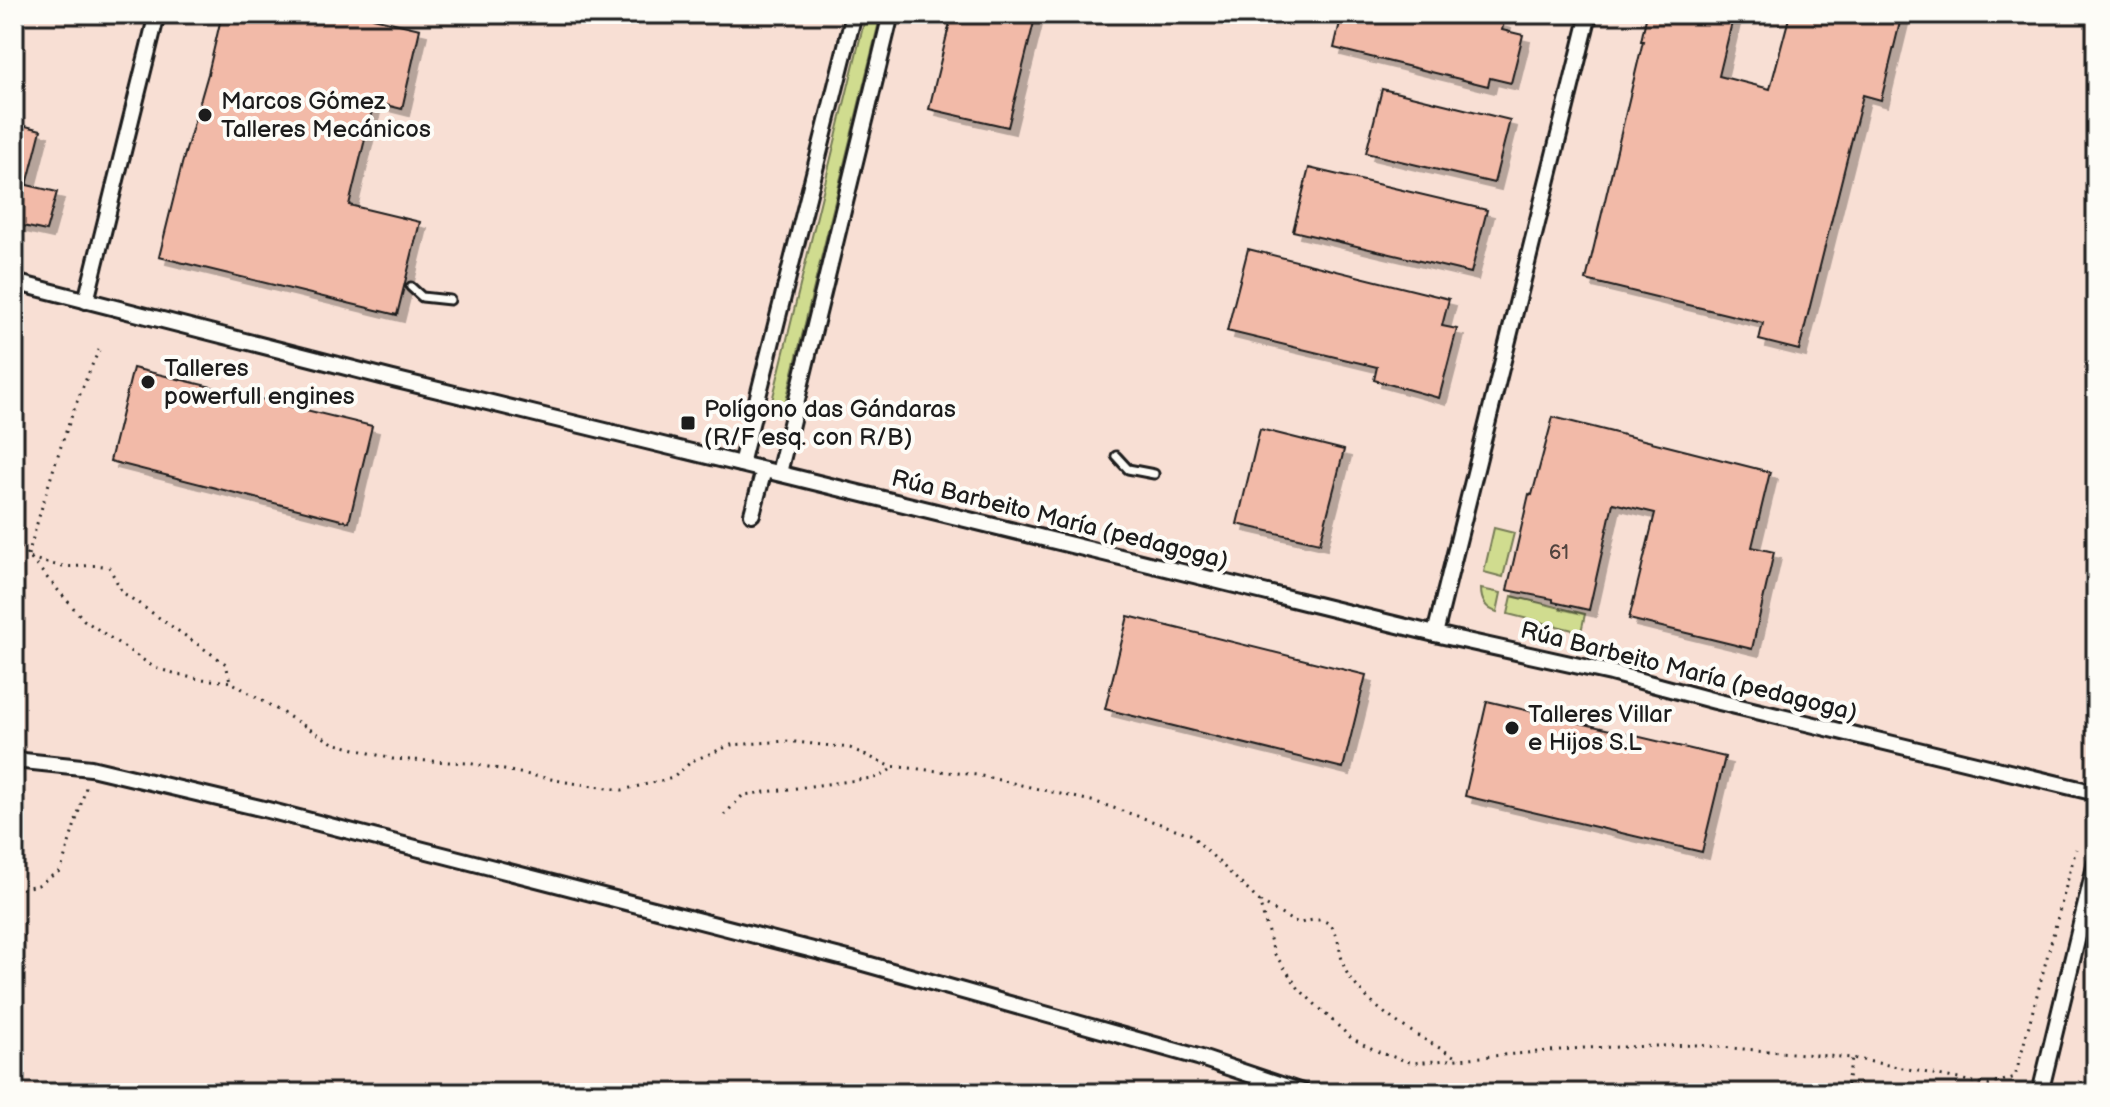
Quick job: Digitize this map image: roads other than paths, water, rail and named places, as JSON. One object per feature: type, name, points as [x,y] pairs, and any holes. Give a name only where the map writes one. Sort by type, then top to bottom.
[{"type":"street","points":[[86,301],[157,14]]},
{"type":"street","points":[[741,464],[854,14]]},
{"type":"street","points":[[752,514],[771,471],[891,14]]},
{"type":"street","points":[[1435,634],[1589,14]]},
{"type":"street","name":"Rúa Barbeito María (pedagoga)","points":[[14,282],[741,464],[2096,793]]},
{"type":"street","points":[[14,760],[91,768],[260,808],[856,961],[1198,1057],[1305,1093]]},
{"type":"street","points":[[2040,1093],[2096,862]]},
{"type":"lane","points":[[411,287],[422,297],[450,300]]},
{"type":"lane","points":[[1116,456],[1128,469],[1154,474]]},
{"type":"place","name":"Marcos Gómez Talleres Mecánicos","points":[[205,115]]},
{"type":"place","name":"Talleres powerfull engines","points":[[148,382]]},
{"type":"place","name":"Polígono das Gándaras (R/F esq. con R/B)","points":[[688,423]]},
{"type":"place","name":"Talleres Villar e Hijos S.L","points":[[1512,728]]}]
